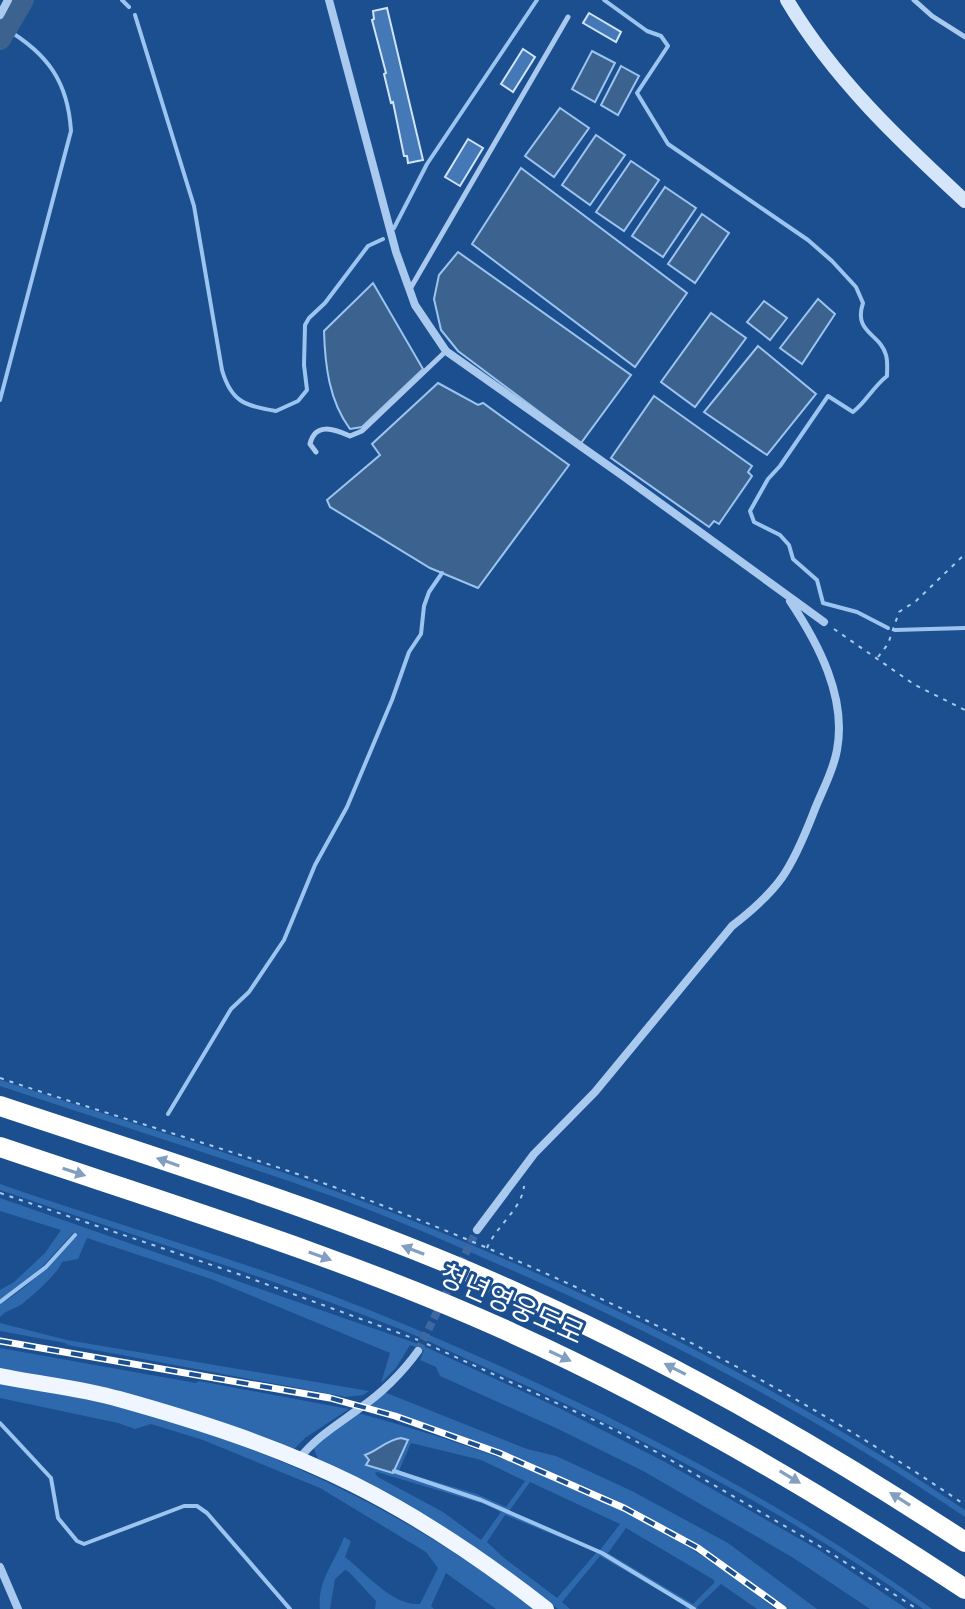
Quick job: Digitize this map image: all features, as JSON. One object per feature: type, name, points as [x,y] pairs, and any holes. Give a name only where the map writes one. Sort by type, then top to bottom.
[{"type":"highway","name":"청년영웅도로","points":[[0,1106],[339,1221],[526,1296],[714,1389],[874,1483],[965,1542]]},
{"type":"highway","name":"청년영웅도로","points":[[0,1147],[325,1258],[510,1332],[695,1423],[879,1532],[965,1589]]},
{"type":"main road","points":[[0,1376],[116,1398],[238,1436],[298,1460],[353,1484],[408,1514],[501,1574],[546,1609]]},
{"type":"street","points":[[0,15],[8,0]]},
{"type":"street","points":[[329,0],[396,252],[415,305],[446,351],[824,622]]},
{"type":"street","points":[[787,0],[813,42],[840,76],[915,155],[965,201]]},
{"type":"street","points":[[477,1230],[534,1154],[595,1092],[732,926],[759,905],[781,881],[797,854],[829,778],[837,750],[839,723],[828,673],[808,628],[785,594]]},
{"type":"street","points":[[298,1460],[322,1433],[363,1407],[408,1365],[418,1351]]},
{"type":"street","points":[[0,1567],[18,1609]]},
{"type":"lane","points":[[914,0],[965,37]]},
{"type":"lane","points":[[410,290],[568,17]]},
{"type":"lane","points":[[316,452],[310,444],[317,432],[331,428],[350,436],[362,431],[446,351]]},
{"type":"path","points":[[877,658],[888,644],[899,612],[916,601],[965,554]]},
{"type":"path","points":[[824,622],[915,685],[965,710]]},
{"type":"path","points":[[487,1249],[493,1233],[523,1195],[525,1177],[534,1154]]},
{"type":"path","points":[[0,1193],[402,1333],[506,1379],[662,1455],[826,1550],[917,1609]]},
{"type":"shaded area","points":[[592,51],[615,63],[595,102],[572,89]]},
{"type":"shaded area","points":[[621,66],[639,76],[618,115],[601,105]]},
{"type":"shaded area","points":[[560,108],[589,128],[554,177],[525,156]]},
{"type":"shaded area","points":[[596,135],[625,155],[590,205],[562,185]]},
{"type":"shaded area","points":[[631,161],[659,180],[624,231],[596,212]]},
{"type":"shaded area","points":[[521,168],[687,293],[635,367],[472,244]]},
{"type":"shaded area","points":[[665,187],[696,208],[663,257],[632,236]]},
{"type":"shaded area","points":[[702,214],[729,233],[695,283],[668,264]]},
{"type":"shaded area","points":[[458,252],[631,375],[581,443],[458,351],[441,330],[434,299],[439,275]]},
{"type":"shaded area","points":[[373,283],[423,369],[362,427],[350,429],[337,407],[330,382],[324,331]]},
{"type":"shaded area","points":[[818,299],[835,314],[802,364],[780,348]]},
{"type":"shaded area","points":[[764,301],[787,318],[770,340],[747,322]]},
{"type":"shaded area","points":[[711,313],[746,338],[695,407],[661,382]]},
{"type":"shaded area","points":[[758,346],[816,394],[767,455],[704,412]]},
{"type":"shaded area","points":[[438,383],[478,405],[483,403],[569,465],[478,588],[430,568],[330,507],[327,500],[380,455],[372,444]]},
{"type":"shaded area","points":[[654,396],[752,466],[748,472],[752,476],[719,524],[714,521],[709,527],[611,458]]},
{"type":"shaded area","points":[[0,1080],[227,1153],[362,1201],[518,1265],[748,1378],[895,1464],[965,1510],[965,1517],[850,1444],[732,1376],[548,1286],[364,1208],[0,1086]]},
{"type":"shaded area","points":[[0,1184],[306,1286],[406,1325],[543,1386],[743,1488],[870,1566],[932,1609],[923,1609],[819,1540],[712,1478],[545,1395],[351,1310],[0,1190]]},
{"type":"shaded area","points":[[0,1198],[421,1345],[561,1409],[665,1462],[819,1550],[907,1609],[870,1609],[792,1557],[643,1471],[440,1376],[436,1367],[420,1360],[424,1350],[410,1345],[396,1368],[381,1383],[390,1353],[211,1279],[87,1238],[78,1259],[62,1262],[38,1290],[0,1317],[0,1304],[32,1281],[77,1235],[73,1233],[43,1266],[0,1301],[0,1290],[14,1282],[45,1253],[61,1230],[0,1211]]},
{"type":"shaded area","points":[[0,1323],[67,1340],[369,1391],[346,1397],[0,1331]]},
{"type":"shaded area","points":[[0,1348],[349,1409],[305,1438],[294,1449],[0,1369]]},
{"type":"shaded area","points":[[0,1383],[126,1409],[182,1425],[289,1465],[340,1488],[439,1543],[535,1609],[496,1609],[446,1573],[431,1606],[434,1609],[375,1609],[376,1601],[345,1570],[335,1579],[330,1609],[320,1609],[324,1580],[344,1537],[351,1541],[345,1557],[399,1600],[420,1604],[438,1568],[426,1552],[320,1488],[203,1440],[151,1424],[135,1429],[0,1398]]},
{"type":"shaded area","points":[[384,1392],[527,1449],[556,1456],[632,1491],[728,1543],[817,1609],[788,1609],[697,1546],[622,1503],[466,1438],[368,1406]]},
{"type":"shaded area","points":[[358,1413],[469,1447],[577,1489],[630,1514],[729,1574],[775,1609],[757,1609],[721,1584],[697,1607],[699,1609],[685,1609],[686,1606],[600,1556],[562,1602],[570,1609],[558,1609],[452,1532],[318,1459],[314,1449]],"holes":[[[411,1443],[481,1460],[525,1481],[506,1507],[477,1494],[399,1471]],[[375,1473],[484,1504],[501,1512],[481,1540],[443,1512]],[[530,1482],[620,1524],[600,1550],[517,1516],[510,1510]],[[505,1515],[596,1552],[557,1598],[487,1542]],[[626,1528],[714,1580],[693,1604],[608,1553]]]},
{"type":"shaded area","points":[[401,1438],[408,1440],[393,1473],[366,1465],[369,1460],[365,1455]]},
{"type":"building","points":[[387,8],[423,160],[408,163],[372,20],[373,11]]},
{"type":"building","points":[[589,13],[621,32],[616,42],[583,23]]},
{"type":"building","points":[[523,49],[535,57],[513,92],[501,84]]},
{"type":"building","points":[[468,139],[483,148],[460,186],[445,177]]},
{"type":"waterway","points":[[0,39],[23,0]]},
{"type":"waterway","points":[[122,0],[129,7]]},
{"type":"waterway","points":[[394,228],[427,164],[537,0]]},
{"type":"waterway","points":[[604,0],[647,31],[661,36],[668,46],[637,93],[668,144],[808,240],[856,287],[863,303],[861,313],[864,327],[886,355],[887,376],[853,412],[828,396],[768,479],[750,511],[754,522],[780,535],[789,545],[793,559],[817,580],[823,603],[857,612],[888,628]]},
{"type":"waterway","points":[[135,15],[194,206],[222,370],[230,389],[240,400],[276,411],[298,401],[307,390],[305,325],[368,246],[383,239]]},
{"type":"waterway","points":[[0,400],[71,131],[65,98],[53,71],[33,49],[6,29]]},
{"type":"waterway","points":[[168,1114],[231,1009],[249,992],[284,940],[315,865],[347,807],[409,652],[421,634],[429,592],[442,573]]},
{"type":"waterway","points":[[895,630],[965,628]]},
{"type":"waterway","points":[[0,1302],[46,1267],[75,1235]]},
{"type":"waterway","points":[[0,1423],[51,1478],[58,1518],[77,1541],[84,1544],[184,1506],[197,1506],[207,1513],[290,1609]]},
{"type":"waterway","points":[[394,1471],[481,1500],[602,1553],[694,1609]]},
{"type":"tunnel","points":[[418,1351],[477,1230]]},
{"type":"railway","points":[[0,1341],[330,1398],[395,1416],[499,1453],[624,1508],[698,1548],[783,1609]]}]
